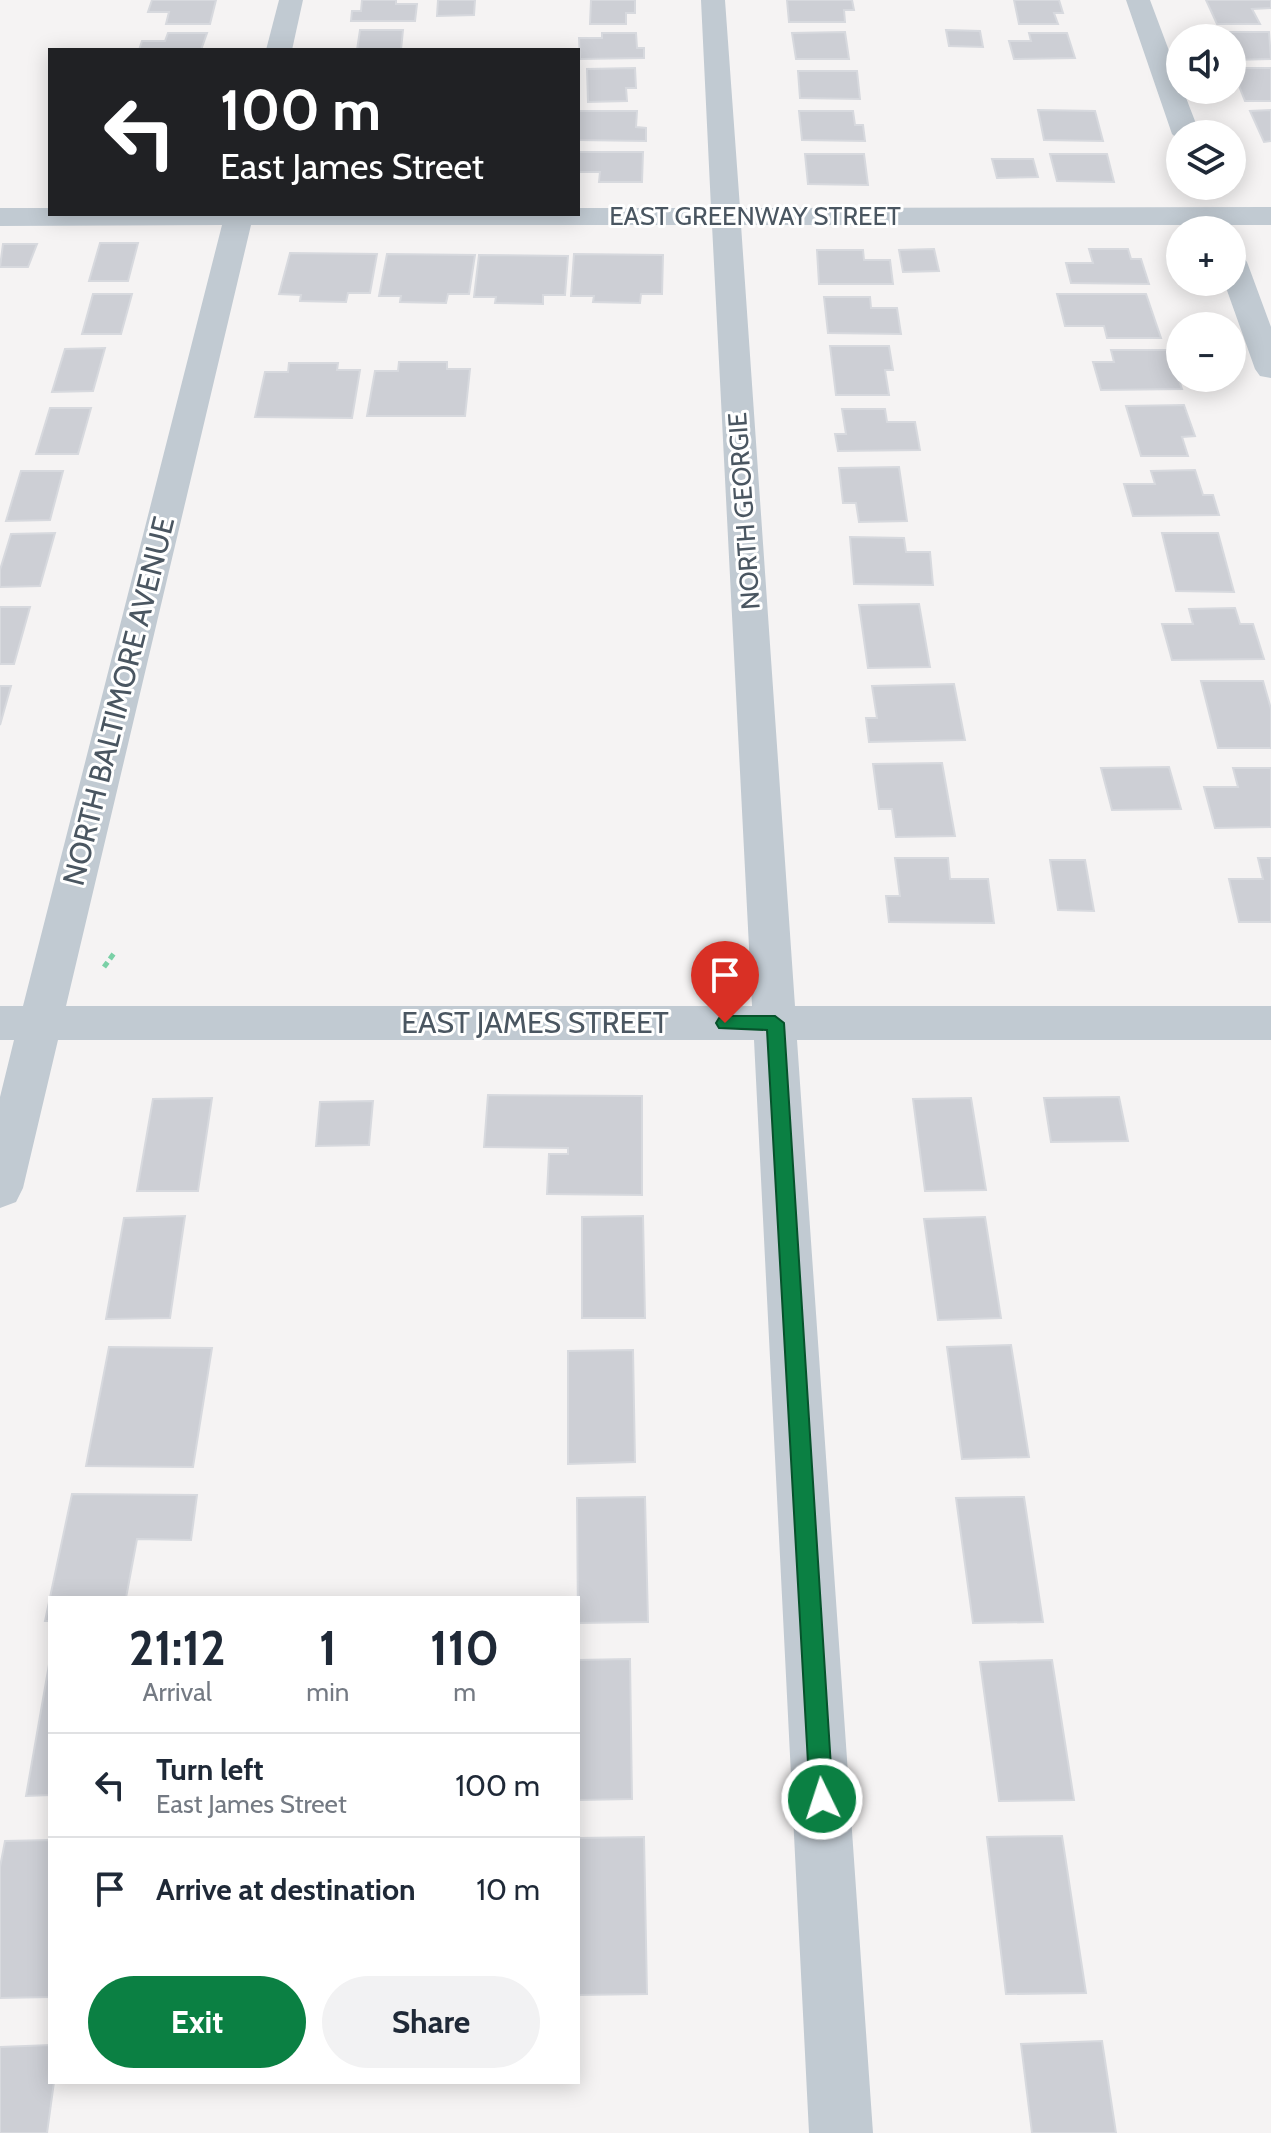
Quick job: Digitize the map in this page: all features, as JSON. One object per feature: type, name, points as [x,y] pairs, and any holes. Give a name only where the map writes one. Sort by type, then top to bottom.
[{"type":"street","points":[[279,48],[291,0]]},
{"type":"street","name":"NORTH GEORGIE","points":[[713,0],[841,2133]]},
{"type":"street","points":[[1138,0],[1181,120]]},
{"type":"street","name":"EAST GREENWAY STREET","points":[[0,217],[120,216]]},
{"type":"street","name":"NORTH BALTIMORE AVENUE","points":[[0,1188],[20,1023],[239,216]]},
{"type":"street","name":"EAST GREENWAY STREET","points":[[580,216],[1166,222]]},
{"type":"street","name":"EAST GREENWAY STREET","points":[[1246,219],[1271,216]]},
{"type":"street","points":[[1244,296],[1271,369]]},
{"type":"street","name":"EAST JAMES STREET","points":[[20,1023],[1271,1023]]},
{"type":"building","points":[[152,0],[216,0],[210,24],[166,24],[169,12],[148,12]]},
{"type":"building","points":[[362,0],[396,0],[396,4],[417,4],[415,21],[351,21],[352,11],[361,11]]},
{"type":"building","points":[[438,0],[475,0],[474,15],[437,16]]},
{"type":"building","points":[[591,0],[635,0],[635,13],[626,13],[626,24],[590,24]]},
{"type":"building","points":[[787,0],[852,0],[854,10],[844,10],[845,22],[789,22]]},
{"type":"building","points":[[1014,0],[1059,0],[1063,13],[1054,13],[1058,24],[1019,24]]},
{"type":"building","points":[[1206,0],[1271,0],[1271,8],[1252,9],[1260,24],[1217,24]]},
{"type":"building","points":[[360,30],[403,30],[401,48],[357,48]]},
{"type":"building","points":[[946,30],[980,31],[983,47],[949,46]]},
{"type":"building","points":[[845,32],[849,59],[796,59],[792,33]]},
{"type":"building","points":[[1246,32],[1269,32],[1271,59],[1246,60]]},
{"type":"building","points":[[168,33],[207,33],[202,48],[140,48],[142,41],[165,41]]},
{"type":"building","points":[[602,33],[636,33],[637,48],[644,48],[644,58],[580,59],[579,38],[602,38]]},
{"type":"building","points":[[1029,33],[1067,33],[1075,58],[1014,59],[1009,41],[1031,41]]},
{"type":"building","points":[[635,68],[636,88],[626,88],[627,101],[588,102],[587,69]]},
{"type":"building","points":[[1246,68],[1271,68],[1271,101],[1246,101]]},
{"type":"building","points":[[798,71],[857,71],[860,99],[800,98]]},
{"type":"building","points":[[1038,110],[1095,111],[1103,141],[1044,140]]},
{"type":"building","points":[[1271,110],[1271,141],[1264,142],[1250,111]]},
{"type":"building","points":[[580,111],[637,111],[636,127],[646,128],[646,141],[580,140]]},
{"type":"building","points":[[799,111],[853,111],[855,125],[863,125],[865,141],[802,140]]},
{"type":"building","points":[[580,152],[643,152],[642,182],[599,182],[600,172],[580,172]]},
{"type":"building","points":[[805,154],[864,154],[868,185],[808,184]]},
{"type":"building","points":[[1050,154],[1107,154],[1114,182],[1057,181]]},
{"type":"building","points":[[992,159],[1033,159],[1038,177],[997,178]]},
{"type":"building","points":[[100,243],[138,243],[128,281],[89,281]]},
{"type":"building","points":[[3,244],[37,244],[28,267],[0,267]]},
{"type":"building","points":[[934,249],[939,271],[903,272],[899,250]]},
{"type":"building","points":[[1089,249],[1128,249],[1131,259],[1141,259],[1149,284],[1071,283],[1066,263],[1093,263]]},
{"type":"building","points":[[817,250],[863,250],[864,260],[890,260],[893,284],[819,284]]},
{"type":"building","points":[[290,253],[377,254],[370,293],[348,293],[346,302],[300,301],[301,295],[279,294]]},
{"type":"building","points":[[387,254],[475,255],[469,294],[448,294],[446,303],[400,302],[401,296],[379,296]]},
{"type":"building","points":[[574,254],[663,255],[662,294],[641,294],[640,303],[593,302],[594,296],[571,296]]},
{"type":"building","points":[[479,255],[568,256],[565,295],[543,295],[543,304],[495,303],[496,297],[474,297]]},
{"type":"building","points":[[93,294],[132,294],[121,334],[82,334]]},
{"type":"building","points":[[1057,294],[1146,294],[1161,338],[1107,338],[1104,326],[1065,326]]},
{"type":"building","points":[[824,297],[870,297],[871,308],[897,308],[901,334],[828,333]]},
{"type":"building","points":[[830,346],[889,346],[893,370],[885,370],[889,395],[836,395]]},
{"type":"building","points":[[105,348],[93,391],[52,392],[65,349]]},
{"type":"building","points":[[1111,350],[1166,350],[1166,389],[1101,390],[1093,362],[1114,362]]},
{"type":"building","points":[[399,362],[447,362],[447,369],[470,369],[465,416],[367,416],[375,371],[398,371]]},
{"type":"building","points":[[289,363],[338,363],[337,370],[360,370],[352,418],[255,417],[265,372],[288,372]]},
{"type":"building","points":[[1184,405],[1195,436],[1182,437],[1188,456],[1141,456],[1126,406]]},
{"type":"building","points":[[50,408],[91,408],[78,454],[36,454]]},
{"type":"building","points":[[842,409],[885,409],[887,422],[915,422],[920,450],[838,451],[835,434],[846,434]]},
{"type":"building","points":[[899,467],[907,521],[859,522],[856,503],[843,503],[839,468]]},
{"type":"building","points":[[1195,470],[1203,495],[1213,495],[1219,515],[1133,516],[1124,484],[1155,484],[1151,471]]},
{"type":"building","points":[[21,471],[63,471],[50,520],[6,521]]},
{"type":"building","points":[[55,533],[40,586],[0,587],[0,570],[11,534]]},
{"type":"building","points":[[1162,533],[1218,533],[1234,592],[1176,591]]},
{"type":"building","points":[[850,537],[904,538],[906,552],[930,552],[933,585],[854,584]]},
{"type":"building","points":[[919,604],[930,667],[868,668],[859,605]]},
{"type":"building","points":[[0,607],[30,607],[14,664],[0,664]]},
{"type":"building","points":[[1235,608],[1240,624],[1253,624],[1264,659],[1172,660],[1162,624],[1193,624],[1189,609]]},
{"type":"building","points":[[1201,681],[1263,681],[1271,709],[1271,748],[1218,748]]},
{"type":"building","points":[[954,684],[965,740],[869,742],[866,718],[877,718],[872,686]]},
{"type":"building","points":[[0,686],[11,686],[0,725]]},
{"type":"building","points":[[942,763],[955,836],[896,837],[892,809],[879,809],[873,764]]},
{"type":"building","points":[[1169,767],[1181,809],[1112,810],[1101,768]]},
{"type":"building","points":[[1233,768],[1271,768],[1271,827],[1215,828],[1204,787],[1238,787]]},
{"type":"building","points":[[895,858],[948,858],[950,879],[988,879],[994,923],[889,922],[886,896],[900,896]]},
{"type":"building","points":[[1258,858],[1271,858],[1271,922],[1239,922],[1229,879],[1263,879]]},
{"type":"building","points":[[1050,860],[1085,860],[1094,911],[1058,910]]},
{"type":"building","points":[[488,1095],[642,1096],[642,1195],[547,1194],[549,1154],[568,1154],[568,1148],[484,1147]]},
{"type":"building","points":[[1119,1097],[1128,1141],[1051,1142],[1044,1098]]},
{"type":"building","points":[[212,1098],[198,1191],[137,1191],[153,1099]]},
{"type":"building","points":[[971,1098],[986,1190],[925,1191],[913,1099]]},
{"type":"building","points":[[373,1101],[369,1145],[316,1146],[320,1102]]},
{"type":"building","points":[[185,1216],[170,1318],[106,1319],[124,1218]]},
{"type":"building","points":[[643,1216],[645,1318],[582,1318],[582,1217]]},
{"type":"building","points":[[985,1217],[1001,1318],[938,1320],[924,1219]]},
{"type":"building","points":[[1011,1345],[1029,1457],[962,1459],[947,1347]]},
{"type":"building","points":[[109,1347],[212,1348],[193,1467],[86,1466]]},
{"type":"building","points":[[633,1350],[635,1462],[568,1464],[568,1351]]},
{"type":"building","points":[[72,1494],[197,1495],[191,1540],[137,1539],[126,1596],[50,1596]]},
{"type":"building","points":[[645,1497],[648,1622],[580,1623],[577,1498]]},
{"type":"building","points":[[1024,1497],[1043,1622],[973,1623],[956,1498]]},
{"type":"building","points":[[630,1659],[632,1799],[580,1800],[580,1660]]},
{"type":"building","points":[[1052,1660],[1074,1800],[999,1801],[980,1662]]},
{"type":"building","points":[[48,1670],[48,1795],[26,1796]]},
{"type":"building","points":[[1062,1836],[1086,1993],[1006,1994],[987,1837]]},
{"type":"building","points":[[644,1837],[647,1994],[580,1995],[580,1838]]},
{"type":"building","points":[[48,1840],[48,1997],[0,1998],[0,1867],[5,1841]]},
{"type":"building","points":[[1102,2041],[1116,2133],[1032,2133],[1021,2044]]},
{"type":"building","points":[[48,2045],[48,2084],[54,2084],[47,2133],[0,2133],[0,2047]]},
{"type":"route","points":[[725,1023],[775,1023],[822,1799]]}]
